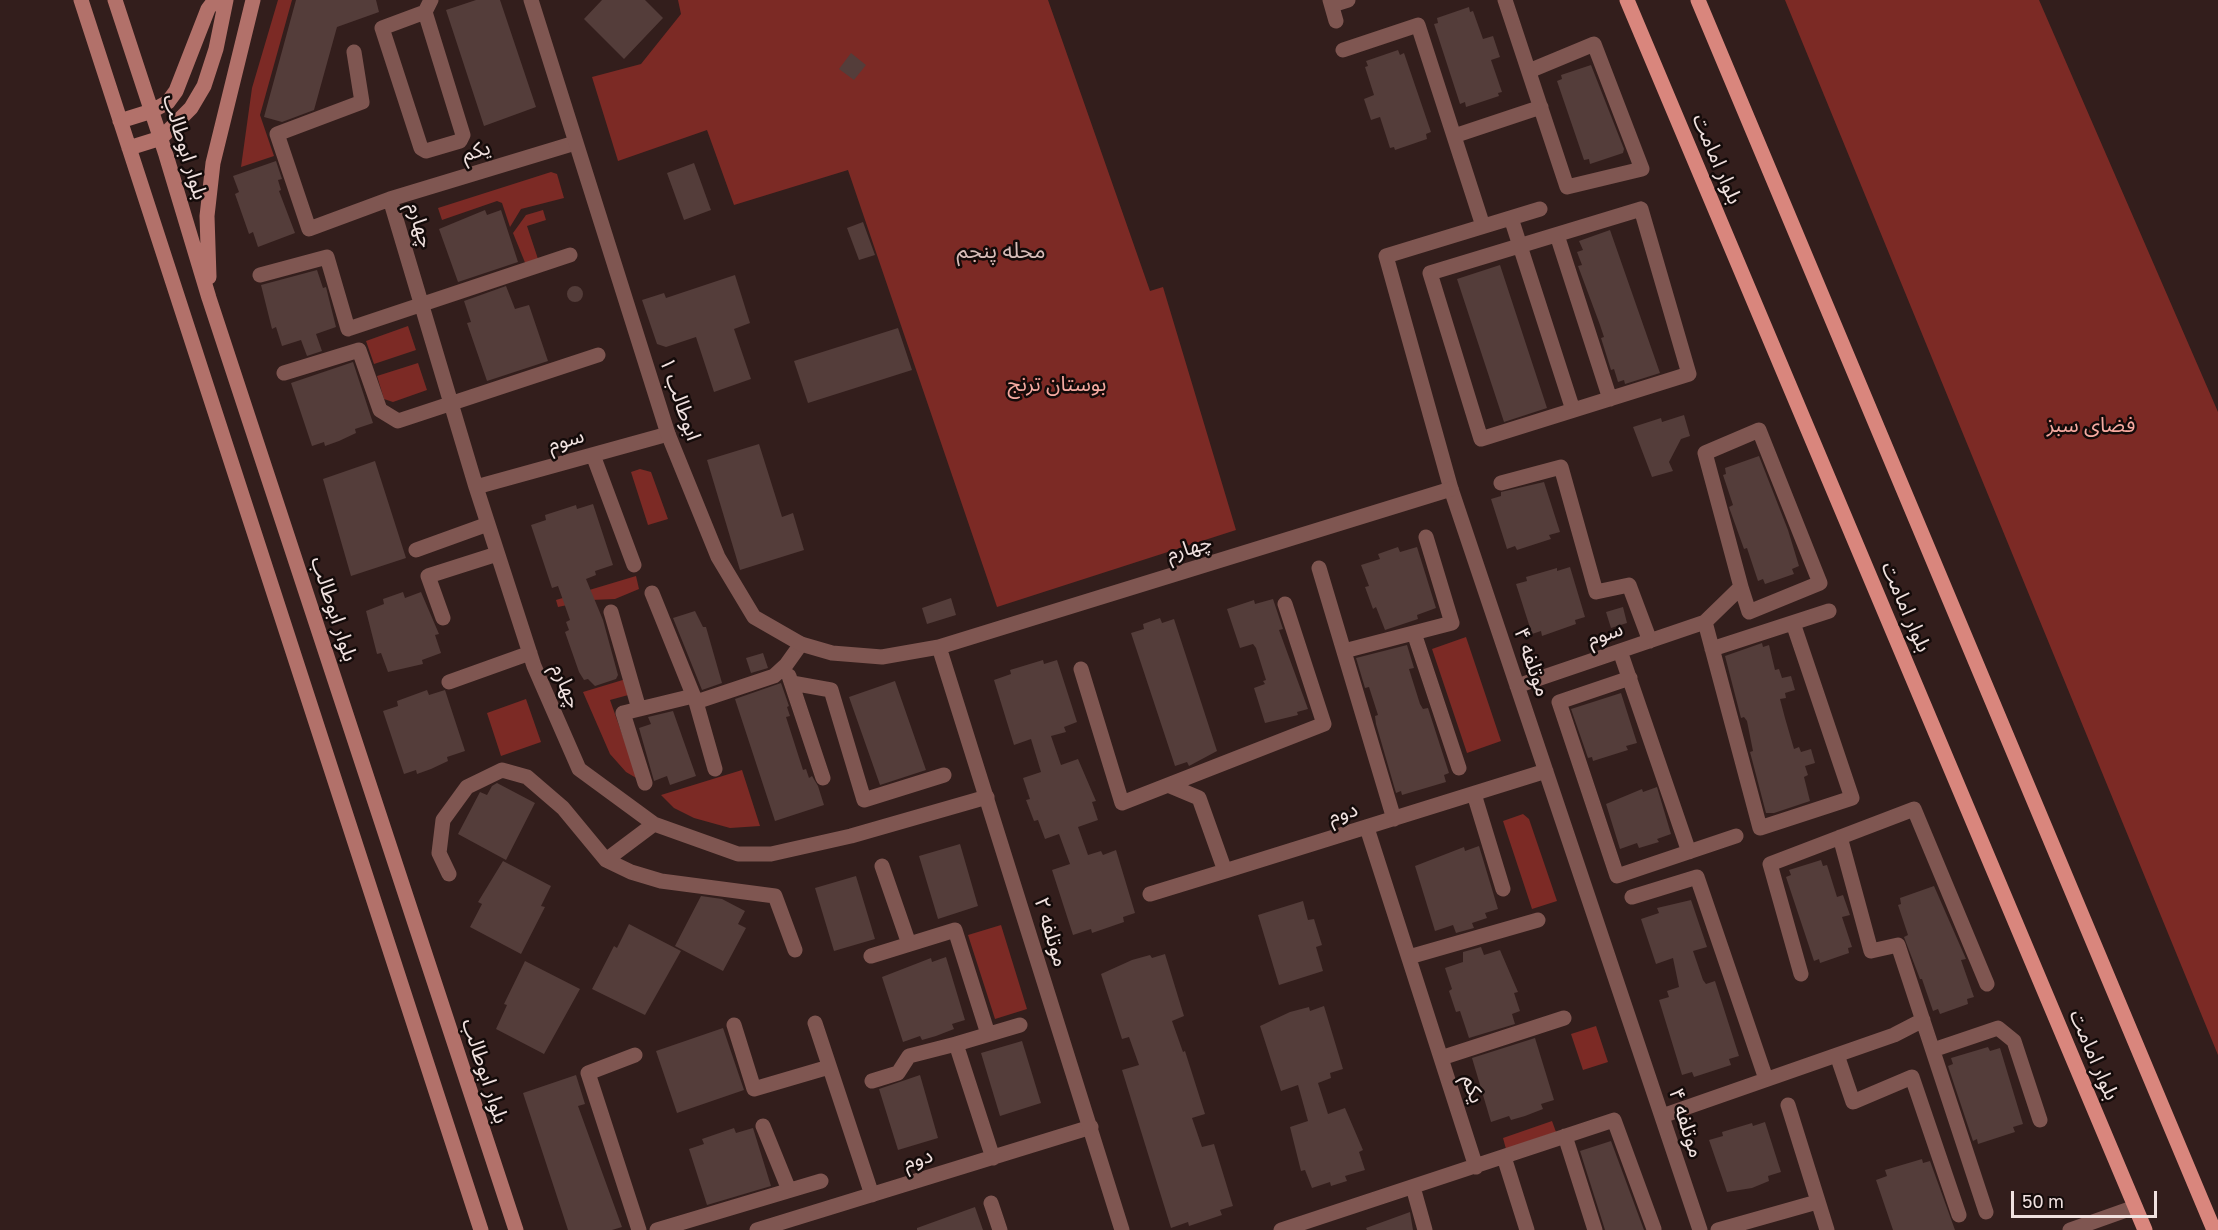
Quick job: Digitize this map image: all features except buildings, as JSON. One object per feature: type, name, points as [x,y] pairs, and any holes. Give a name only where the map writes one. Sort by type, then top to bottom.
[{"type":"main road","points":[[81,0],[481,1230]]},
{"type":"main road","name":"بلوار ابوطالب","points":[[115,0],[161,138],[209,298],[516,1230]]},
{"type":"main road","points":[[120,121],[152,111],[168,102],[176,91],[208,9],[215,0]]},
{"type":"main road","points":[[129,148],[161,138],[191,108],[204,86],[216,49],[226,0]]},
{"type":"main road","points":[[209,298],[207,216],[213,163],[254,0]]},
{"type":"main road","name":"بلوار امامت","points":[[1627,0],[2145,1230]]},
{"type":"main road","name":"بلوار امامت","points":[[1698,0],[2214,1230]]},
{"type":"street","name":"ابوطالب ۱","points":[[531,0],[574,143],[668,434],[718,557],[754,617],[801,644],[832,653],[882,657],[939,647]]},
{"type":"street","points":[[1336,21],[1331,3],[1348,0]]},
{"type":"street","points":[[1505,0],[1567,187],[1642,169],[1594,44],[1529,71]]},
{"type":"street","points":[[428,6],[463,135],[460,141],[426,151],[421,148],[382,28],[428,6]]},
{"type":"street","points":[[1343,50],[1418,26],[1483,226]]},
{"type":"street","name":"یکم","points":[[354,52],[362,102],[277,134],[309,229],[390,199],[574,143]]},
{"type":"street","points":[[1454,136],[1541,107]]},
{"type":"street","name":"چهارم","points":[[390,199],[497,554],[530,653],[579,769],[654,824],[738,854],[771,854],[851,836],[987,797]]},
{"type":"street","name":"موتلفه ۴","points":[[1540,209],[1386,256],[1451,489],[1700,1230]]},
{"type":"street","points":[[1641,209],[1689,374],[1481,439],[1430,273],[1521,246],[1641,209]]},
{"type":"street","points":[[1511,218],[1573,410]]},
{"type":"street","points":[[1557,235],[1610,399]]},
{"type":"street","points":[[260,275],[327,257],[348,329],[570,255]]},
{"type":"street","points":[[285,374],[359,350],[380,410],[398,421],[598,355]]},
{"type":"street","points":[[1758,430],[1820,583],[1749,612],[1741,587],[1705,453],[1758,430]]},
{"type":"street","name":"سوم","points":[[476,488],[668,434]]},
{"type":"street","points":[[593,455],[634,565]]},
{"type":"street","points":[[1501,483],[1561,467],[1596,592],[1629,585],[1650,640]]},
{"type":"street","name":"چهارم","points":[[939,647],[1451,489]]},
{"type":"street","points":[[416,550],[488,524]]},
{"type":"street","points":[[1344,651],[1452,623],[1426,537]]},
{"type":"street","points":[[443,618],[428,576],[497,554]]},
{"type":"street","points":[[1319,568],[1394,819]]},
{"type":"street","points":[[1741,587],[1705,622],[1760,828],[1852,798],[1793,623]]},
{"type":"street","points":[[652,593],[694,699],[715,769]]},
{"type":"street","points":[[1081,669],[1122,802],[1324,724],[1285,604]]},
{"type":"street","points":[[1712,649],[1829,611]]},
{"type":"street","points":[[611,612],[639,709]]},
{"type":"street","name":"سوم","points":[[1517,686],[1705,622]]},
{"type":"street","points":[[1414,633],[1459,768]]},
{"type":"street","points":[[645,783],[623,713],[694,699],[774,676],[786,665],[801,644]]},
{"type":"street","name":"موتلفه ۲","points":[[939,647],[1122,1230]]},
{"type":"street","points":[[1620,651],[1689,852]]},
{"type":"street","points":[[449,682],[530,653]]},
{"type":"street","points":[[786,665],[823,778]]},
{"type":"street","points":[[1630,678],[1559,702],[1617,876],[1736,836]]},
{"type":"street","points":[[792,683],[831,690],[864,800],[944,775]]},
{"type":"street","points":[[449,874],[439,853],[443,820],[467,787],[502,770],[527,777],[563,808],[606,860],[631,872],[661,882],[776,896],[795,950]]},
{"type":"street","name":"دوم","points":[[1150,894],[1546,771]]},
{"type":"street","points":[[1168,785],[1199,798],[1225,871]]},
{"type":"street","points":[[1474,794],[1503,889]]},
{"type":"street","points":[[1801,974],[1770,864],[1914,809],[1986,984]]},
{"type":"street","points":[[606,860],[654,824]]},
{"type":"street","name":"یکم","points":[[1367,828],[1476,1167]]},
{"type":"street","points":[[1840,837],[1871,951],[1898,945],[1986,1212]]},
{"type":"street","points":[[882,866],[909,944]]},
{"type":"street","points":[[1632,897],[1697,878],[1766,1079]]},
{"type":"street","points":[[1408,957],[1538,920]]},
{"type":"street","points":[[871,956],[955,930],[988,1034]]},
{"type":"street","points":[[1441,1058],[1564,1018]]},
{"type":"street","points":[[1662,1116],[1894,1035],[1923,1020]]},
{"type":"street","points":[[815,1023],[872,1195]]},
{"type":"street","points":[[872,1081],[898,1073],[909,1056],[1020,1025]]},
{"type":"street","points":[[734,1026],[754,1089],[829,1067]]},
{"type":"street","points":[[1933,1050],[1998,1028],[2014,1041],[2040,1120]]},
{"type":"street","points":[[956,1044],[993,1158]]},
{"type":"street","points":[[1837,1054],[1853,1102],[1912,1077],[1959,1215]]},
{"type":"street","points":[[635,1055],[588,1073],[639,1230]]},
{"type":"street","points":[[1788,1105],[1827,1230]]},
{"type":"street","points":[[1281,1230],[1614,1120],[1654,1229]]},
{"type":"street","points":[[763,1126],[789,1190]]},
{"type":"street","name":"دوم","points":[[758,1230],[1091,1127]]},
{"type":"street","points":[[1565,1136],[1595,1230]]},
{"type":"street","points":[[1504,1157],[1527,1230]]},
{"type":"street","points":[[657,1230],[821,1181]]},
{"type":"street","points":[[1413,1187],[1425,1230]]},
{"type":"street","points":[[1718,1230],[1818,1202]]},
{"type":"street","points":[[991,1203],[1000,1230]]},
{"type":"street","points":[[2070,1230],[2135,1207]]},
{"type":"green space","points":[[278,0],[292,0],[260,115],[274,156],[241,167],[252,88]]},
{"type":"green space","name":"بوستان ترنج","points":[[678,0],[1048,0],[1150,291],[1163,287],[1236,530],[997,607],[848,170],[734,205],[707,130],[618,161],[592,77],[641,64],[681,14]]},
{"type":"green space","name":"فضای سبز","points":[[1785,0],[2039,0],[2218,412],[2218,1055]]},
{"type":"green space","points":[[551,172],[557,174],[564,198],[521,209],[510,227],[502,203],[497,201],[442,220],[438,208]]},
{"type":"green space","points":[[543,210],[546,220],[527,226],[539,262],[526,265],[513,233],[526,215]]},
{"type":"green space","points":[[408,326],[416,350],[374,364],[366,341]]},
{"type":"green space","points":[[418,363],[427,390],[393,402],[384,399],[377,376]]},
{"type":"green space","points":[[640,469],[651,472],[668,519],[648,525],[631,472]]},
{"type":"green space","points":[[636,576],[639,589],[615,599],[591,600],[558,607],[556,600]]},
{"type":"green space","points":[[1466,637],[1501,741],[1467,753],[1432,649]]},
{"type":"green space","points":[[626,679],[632,694],[610,700],[638,779],[626,772],[610,754],[583,692]]},
{"type":"green space","points":[[526,699],[541,742],[501,756],[487,713]]},
{"type":"green space","points":[[742,770],[760,826],[730,828],[694,818],[674,808],[661,795]]},
{"type":"green space","points":[[1523,814],[1529,819],[1557,901],[1532,909],[1503,821]]},
{"type":"green space","points":[[1001,925],[1027,1009],[995,1019],[968,935]]},
{"type":"green space","points":[[1596,1026],[1608,1062],[1583,1070],[1571,1034]]},
{"type":"green space","points":[[1552,1121],[1556,1132],[1506,1149],[1503,1138]]},
{"type":"district","name":"محله پنجم","points":[[1001,251]]}]
